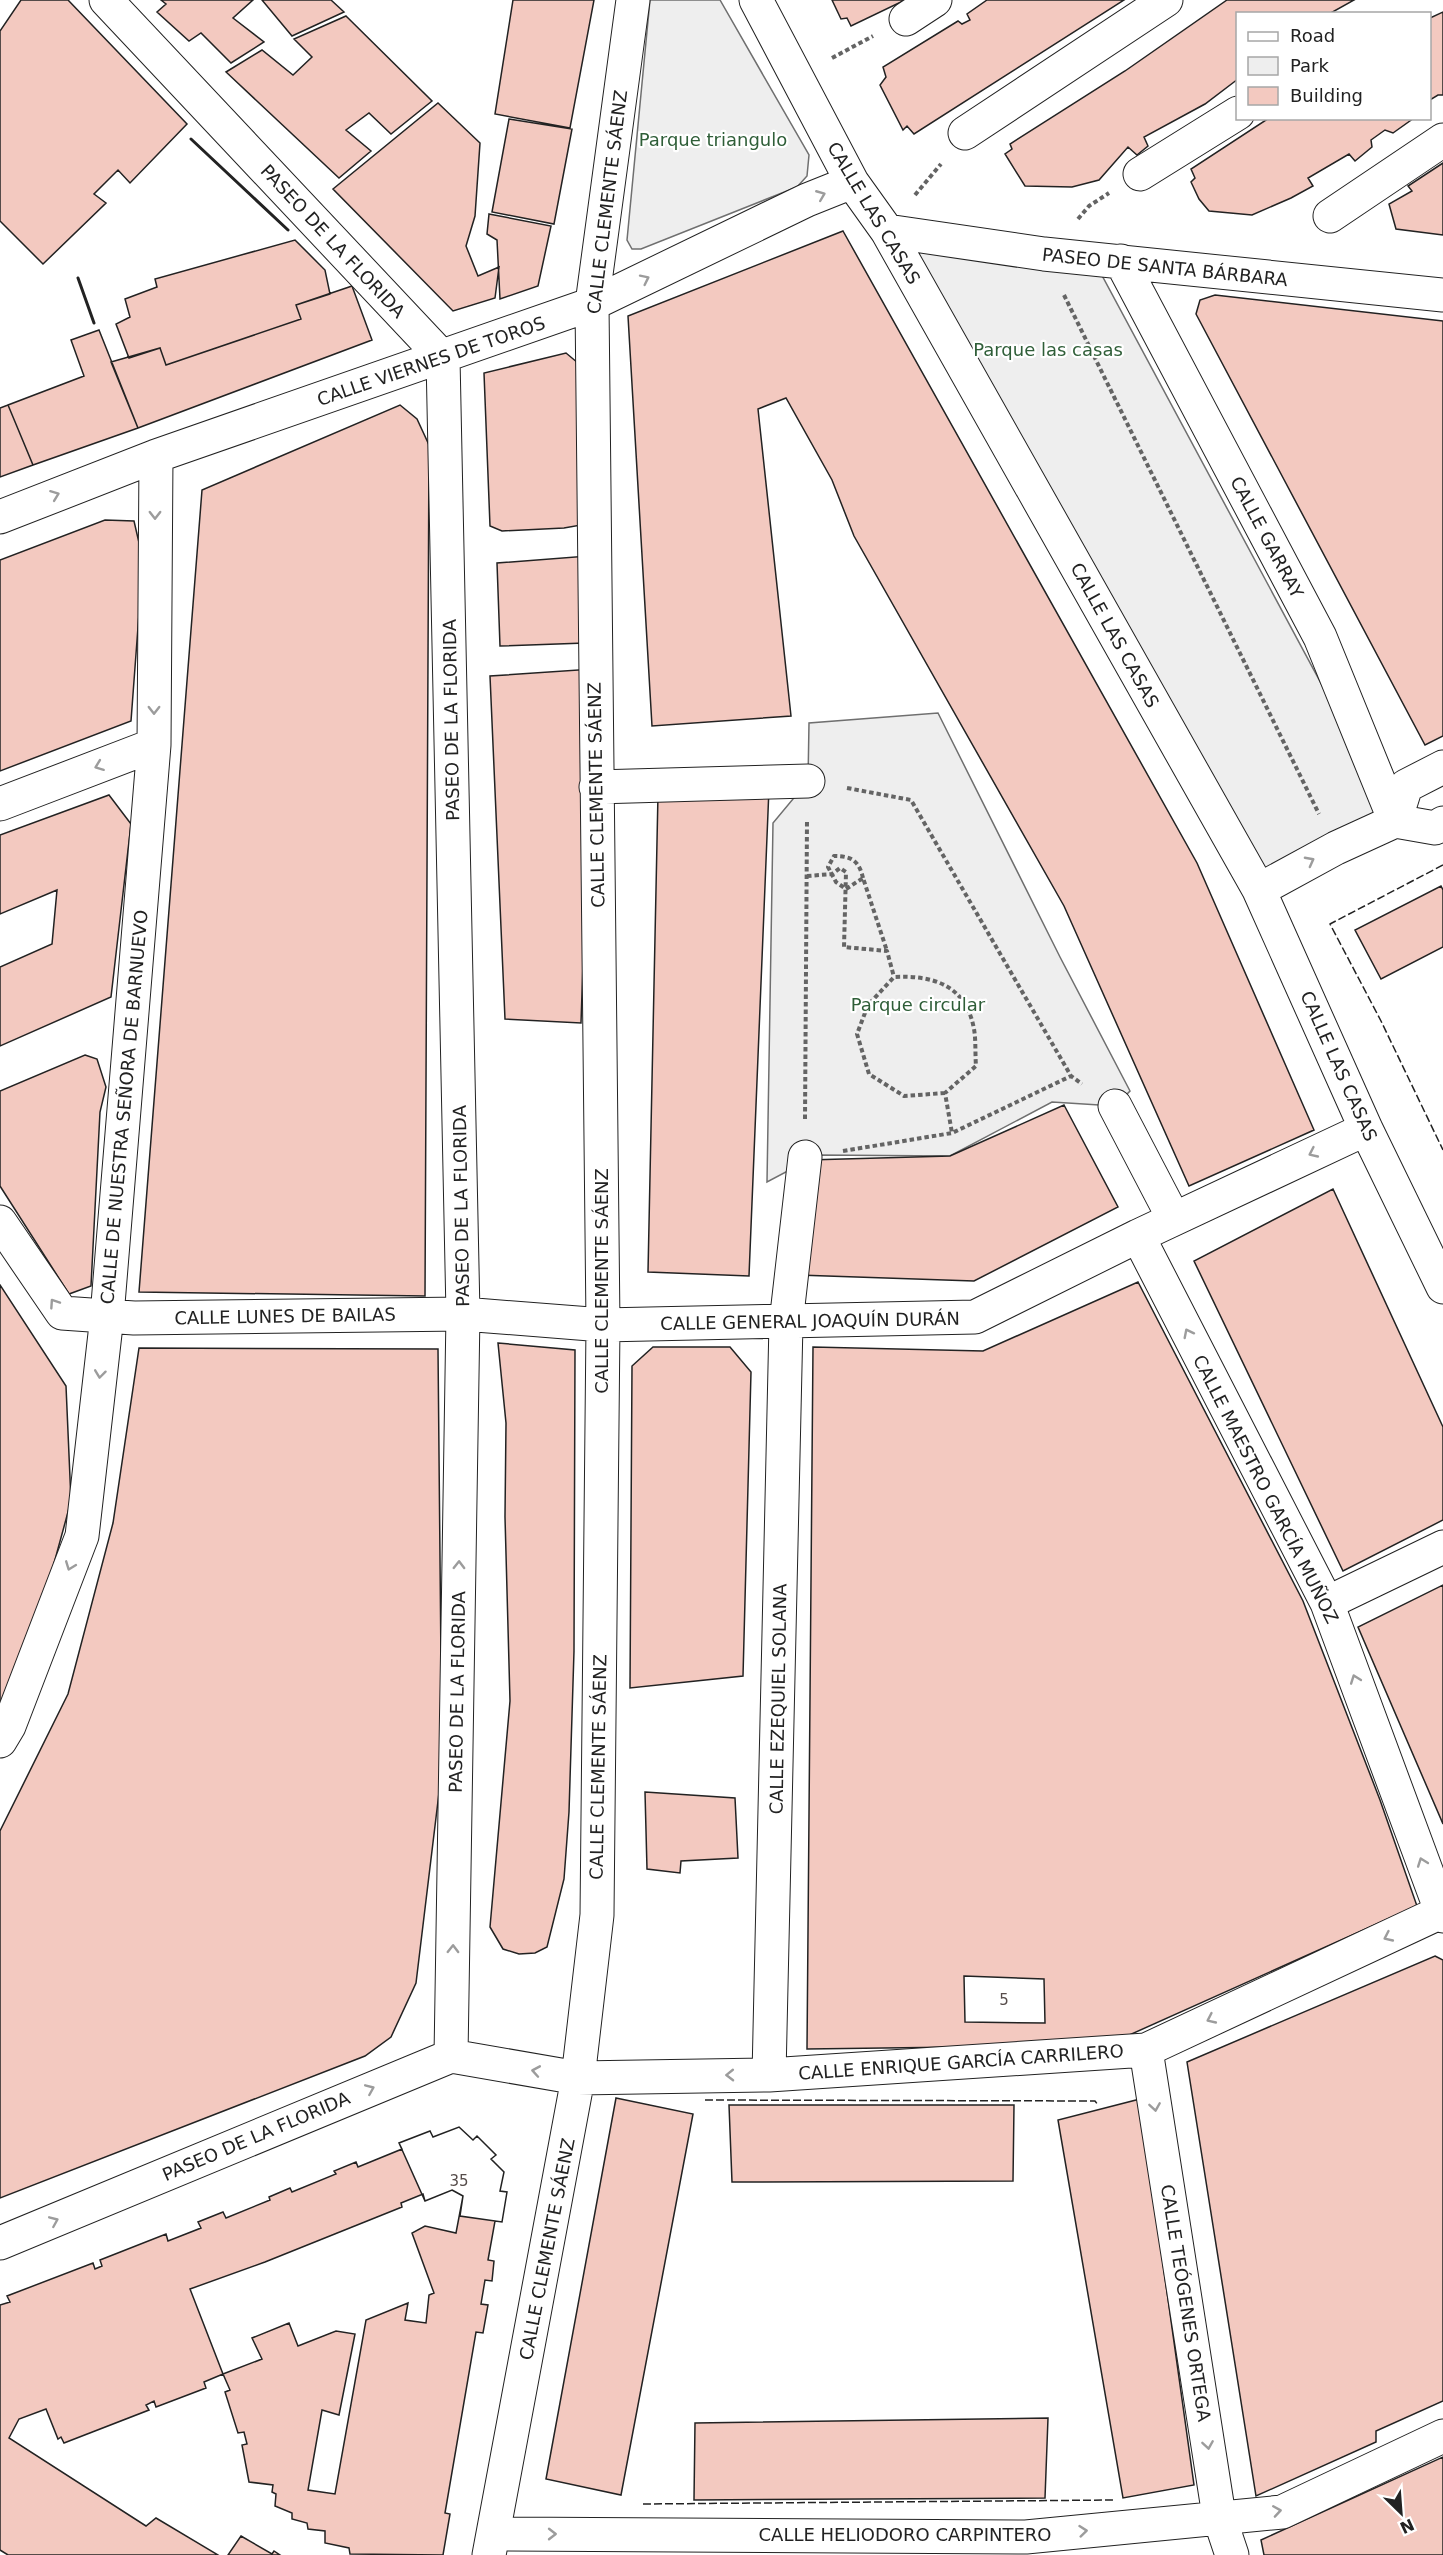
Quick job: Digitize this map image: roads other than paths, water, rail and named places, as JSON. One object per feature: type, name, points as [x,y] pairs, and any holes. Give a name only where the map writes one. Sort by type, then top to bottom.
[{"type":"street","name":"PASEO DE LA FLORIDA","points":[[0,2243],[452,2056],[463,1314],[443,358],[106,0]]},
{"type":"street","name":"CALLE CLEMENTE SÁENZ","points":[[491,2545],[578,2078],[597,1915],[603,1325],[592,304],[633,0]]},
{"type":"street","name":"CALLE LAS CASAS","points":[[756,0],[852,182],[887,231],[1259,890],[1366,1129],[1443,1287]]},
{"type":"street","points":[[906,19],[935,0]]},
{"type":"street","points":[[965,133],[1166,0]]},
{"type":"street","points":[[1140,174],[1236,113]]},
{"type":"street","points":[[1330,216],[1443,140]]},
{"type":"street","name":"CALLE VIERNES DE TOROS","points":[[0,517],[156,456],[443,358],[592,304],[807,200],[852,182]]},
{"type":"street","name":"PASEO DE SANTA BÁRBARA","points":[[887,231],[1044,254],[1443,295]]},
{"type":"street","name":"CALLE GARRAY","points":[[1121,261],[1320,637],[1395,821]]},
{"type":"street","name":"CALLE DE NUESTRA SEÑORA DE BARNUEVO","points":[[0,1741],[9,1725],[82,1536],[107,1316],[154,745],[156,456]]},
{"type":"street","points":[[0,804],[154,745]]},
{"type":"street","points":[[1395,821],[1406,786],[1443,767]]},
{"type":"street","points":[[596,787],[808,781]]},
{"type":"street","points":[[1259,890],[1336,848],[1395,821],[1435,828],[1443,823]]},
{"type":"street","points":[[1115,1106],[1174,1219]]},
{"type":"street","name":"CALLE GENERAL JOAQUÍN DURÁN","points":[[463,1314],[603,1325],[786,1323],[975,1317],[1138,1236],[1366,1129]]},
{"type":"street","points":[[786,1323],[805,1157]]},
{"type":"street","name":"CALLE LUNES DE BAILAS","points":[[0,1222],[62,1313],[134,1318],[463,1314]]},
{"type":"street","name":"CALLE MAESTRO GARCÍA MUÑOZ","points":[[1138,1236],[1326,1603],[1442,1914]]},
{"type":"street","name":"CALLE EZEQUIEL SOLANA","points":[[769,2074],[786,1323]]},
{"type":"street","points":[[1326,1603],[1443,1547]]},
{"type":"street","name":"CALLE ENRIQUE GARCÍA CARRILERO","points":[[452,2056],[578,2078],[769,2074],[1146,2050],[1442,1914]]},
{"type":"street","name":"CALLE TEÓGENES ORTEGA","points":[[1146,2050],[1219,2516],[1232,2555]]},
{"type":"street","name":"CALLE HELIODORO CARPINTERO","points":[[491,2545],[1026,2546],[1219,2516],[1282,2512],[1443,2436]]},
{"type":"park label","name":"Parque triangulo","points":[[713,139]]},
{"type":"park label","name":"Parque las casas","points":[[1048,349]]},
{"type":"park label","name":"Parque circular","points":[[918,1004]]}]
